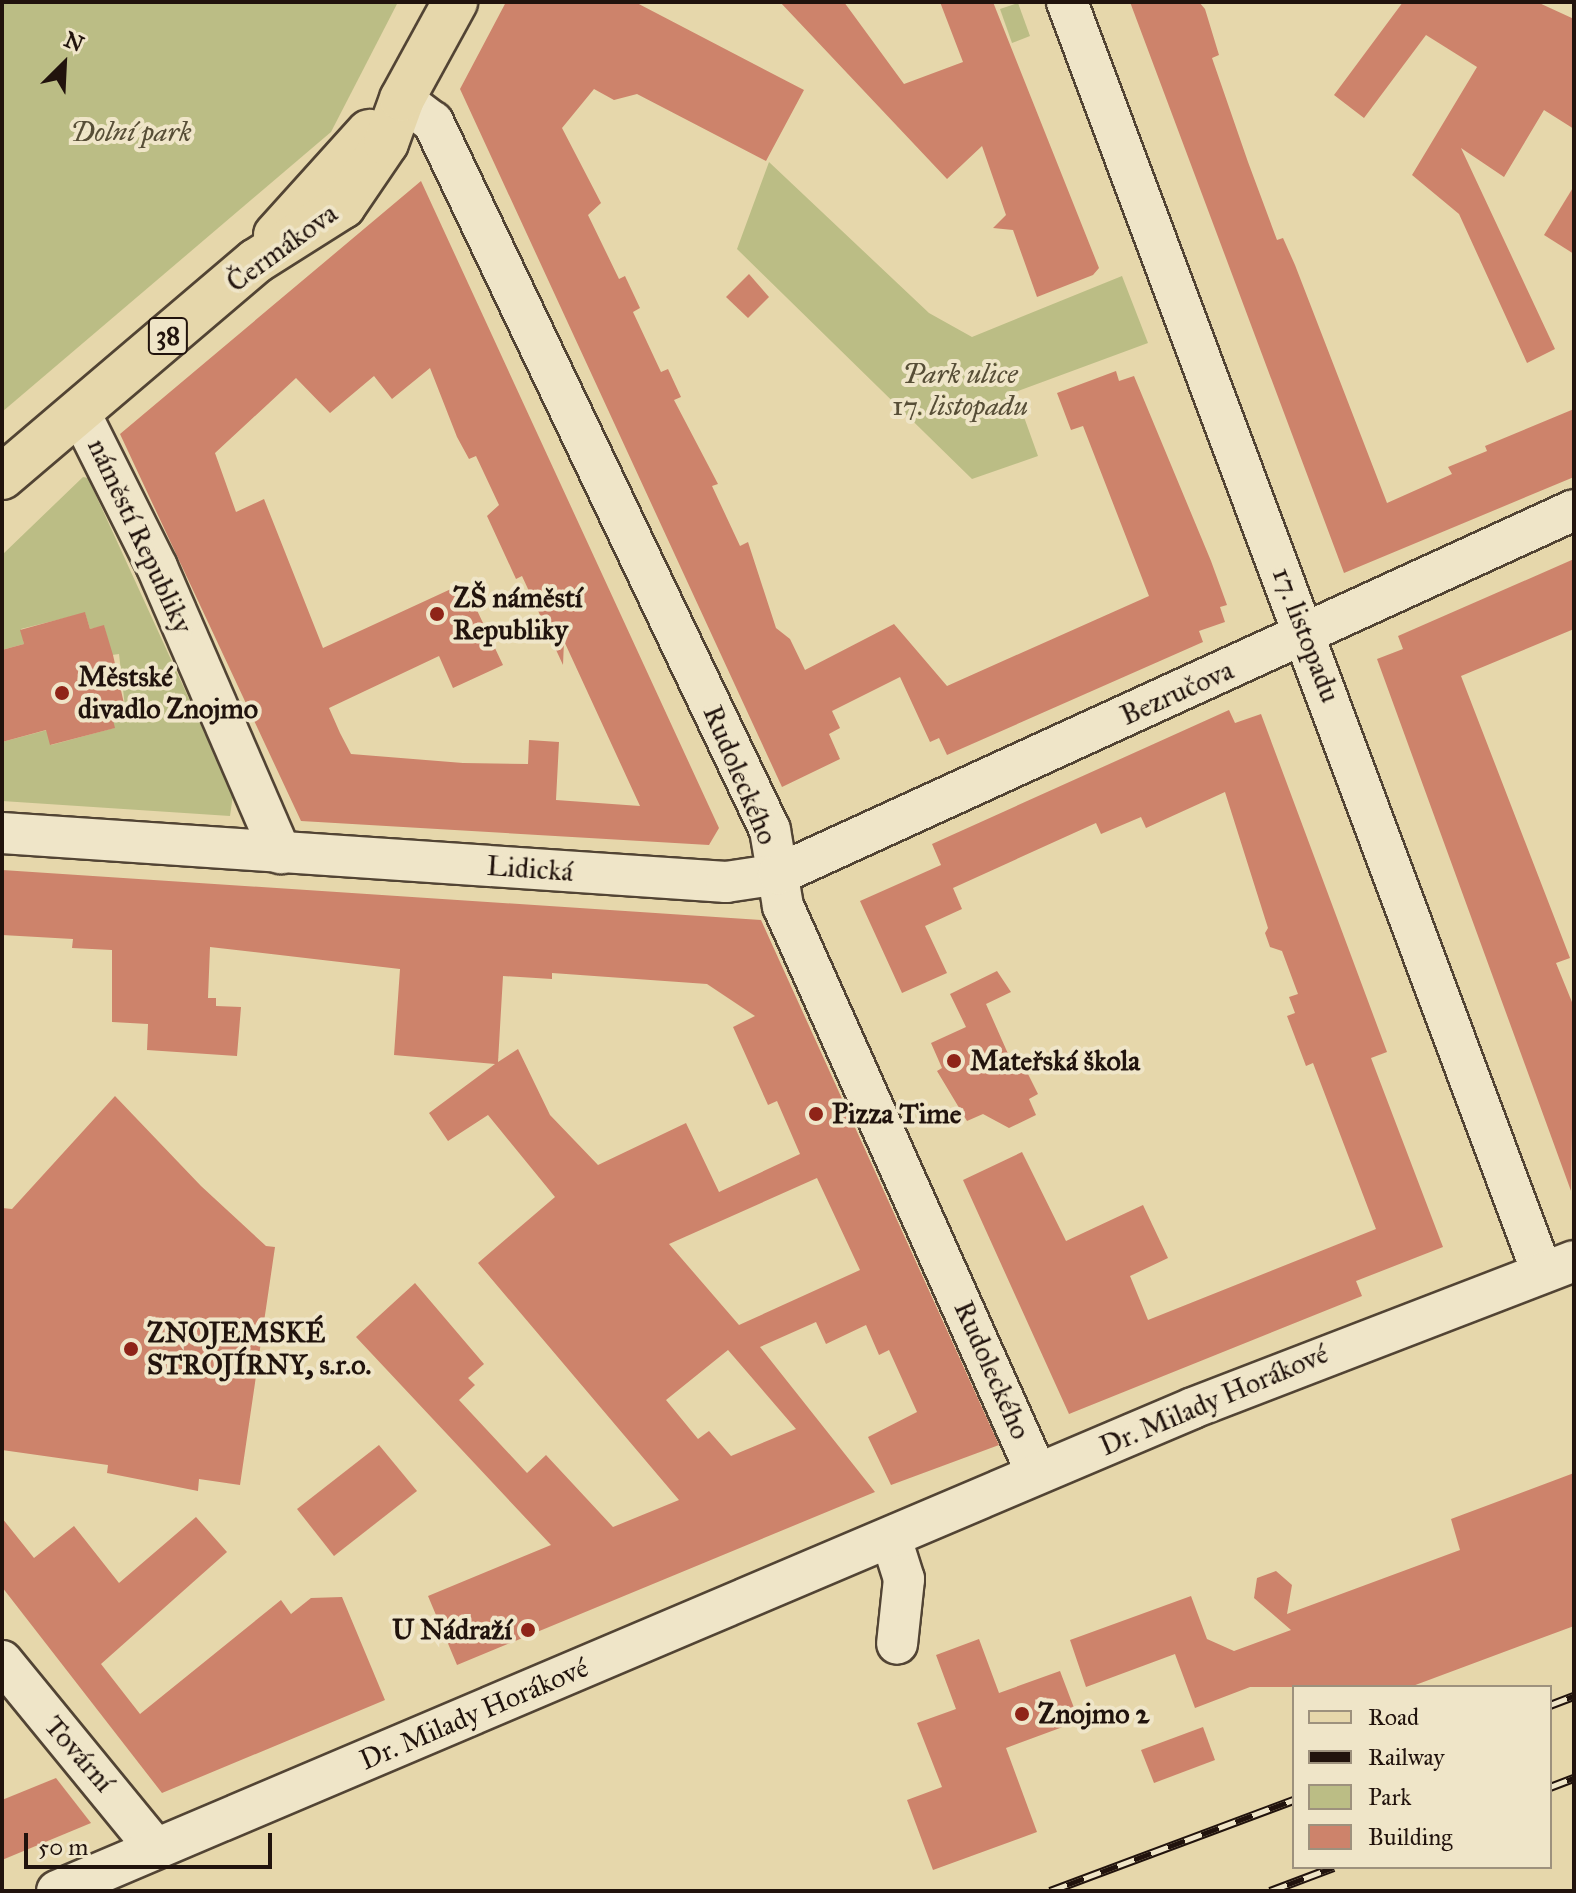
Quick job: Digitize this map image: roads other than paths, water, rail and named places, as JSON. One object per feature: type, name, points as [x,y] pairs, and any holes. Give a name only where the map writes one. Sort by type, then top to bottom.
[{"type":"main road","name":"38","points":[[402,99],[455,2]]},
{"type":"main road","name":"Čermákova","points":[[79,411],[256,261],[314,187],[402,99]]},
{"type":"main road","name":"náměstí Republiky","points":[[2,477],[79,411]]},
{"type":"street","name":"17. listopadu","points":[[1067,2],[1307,634],[1557,1266]]},
{"type":"street","name":"Rudoleckého","points":[[402,99],[433,122],[770,830],[783,906],[1037,1474]]},
{"type":"street","name":"náměstí Republiky","points":[[79,411],[157,567],[281,853]]},
{"type":"street","name":"Bezručova","points":[[779,874],[1574,510]]},
{"type":"street","points":[[2,833],[281,853]]},
{"type":"street","name":"Lidická","points":[[281,853],[726,882],[779,874]]},
{"type":"street","name":"Dr. Milady Horákové","points":[[57,1891],[1037,1474],[1557,1266]]},
{"type":"street","points":[[891,1538],[904,1579],[897,1644]]},
{"type":"street","name":"Tovární","points":[[2,1661],[155,1848]]},
{"type":"railway","points":[[1552,1704],[1574,1696]]},
{"type":"railway","points":[[1552,1786],[1574,1778]]},
{"type":"railway","points":[[1050,1891],[1292,1801]]},
{"type":"railway","points":[[1270,1891],[1329,1869]]},
{"type":"place","name":"ZŠ náměstí Republiky","points":[[437,614]]},
{"type":"place","name":"Městské divadlo Znojmo","points":[[62,693]]},
{"type":"place","name":"Mateřská škola","points":[[954,1061]]},
{"type":"place","name":"Pizza Time","points":[[816,1114]]},
{"type":"place","name":"ZNOJEMSKÉ STROJÍRNY, s.r.o.","points":[[131,1349]]},
{"type":"place","name":"U Nádraží","points":[[528,1630]]},
{"type":"place","name":"Znojmo 2","points":[[1022,1714]]},
{"type":"park label","name":"Dolní park","points":[[131,132]]},
{"type":"park label","name":"Park ulice 17. listopadu","points":[[960,390]]}]
